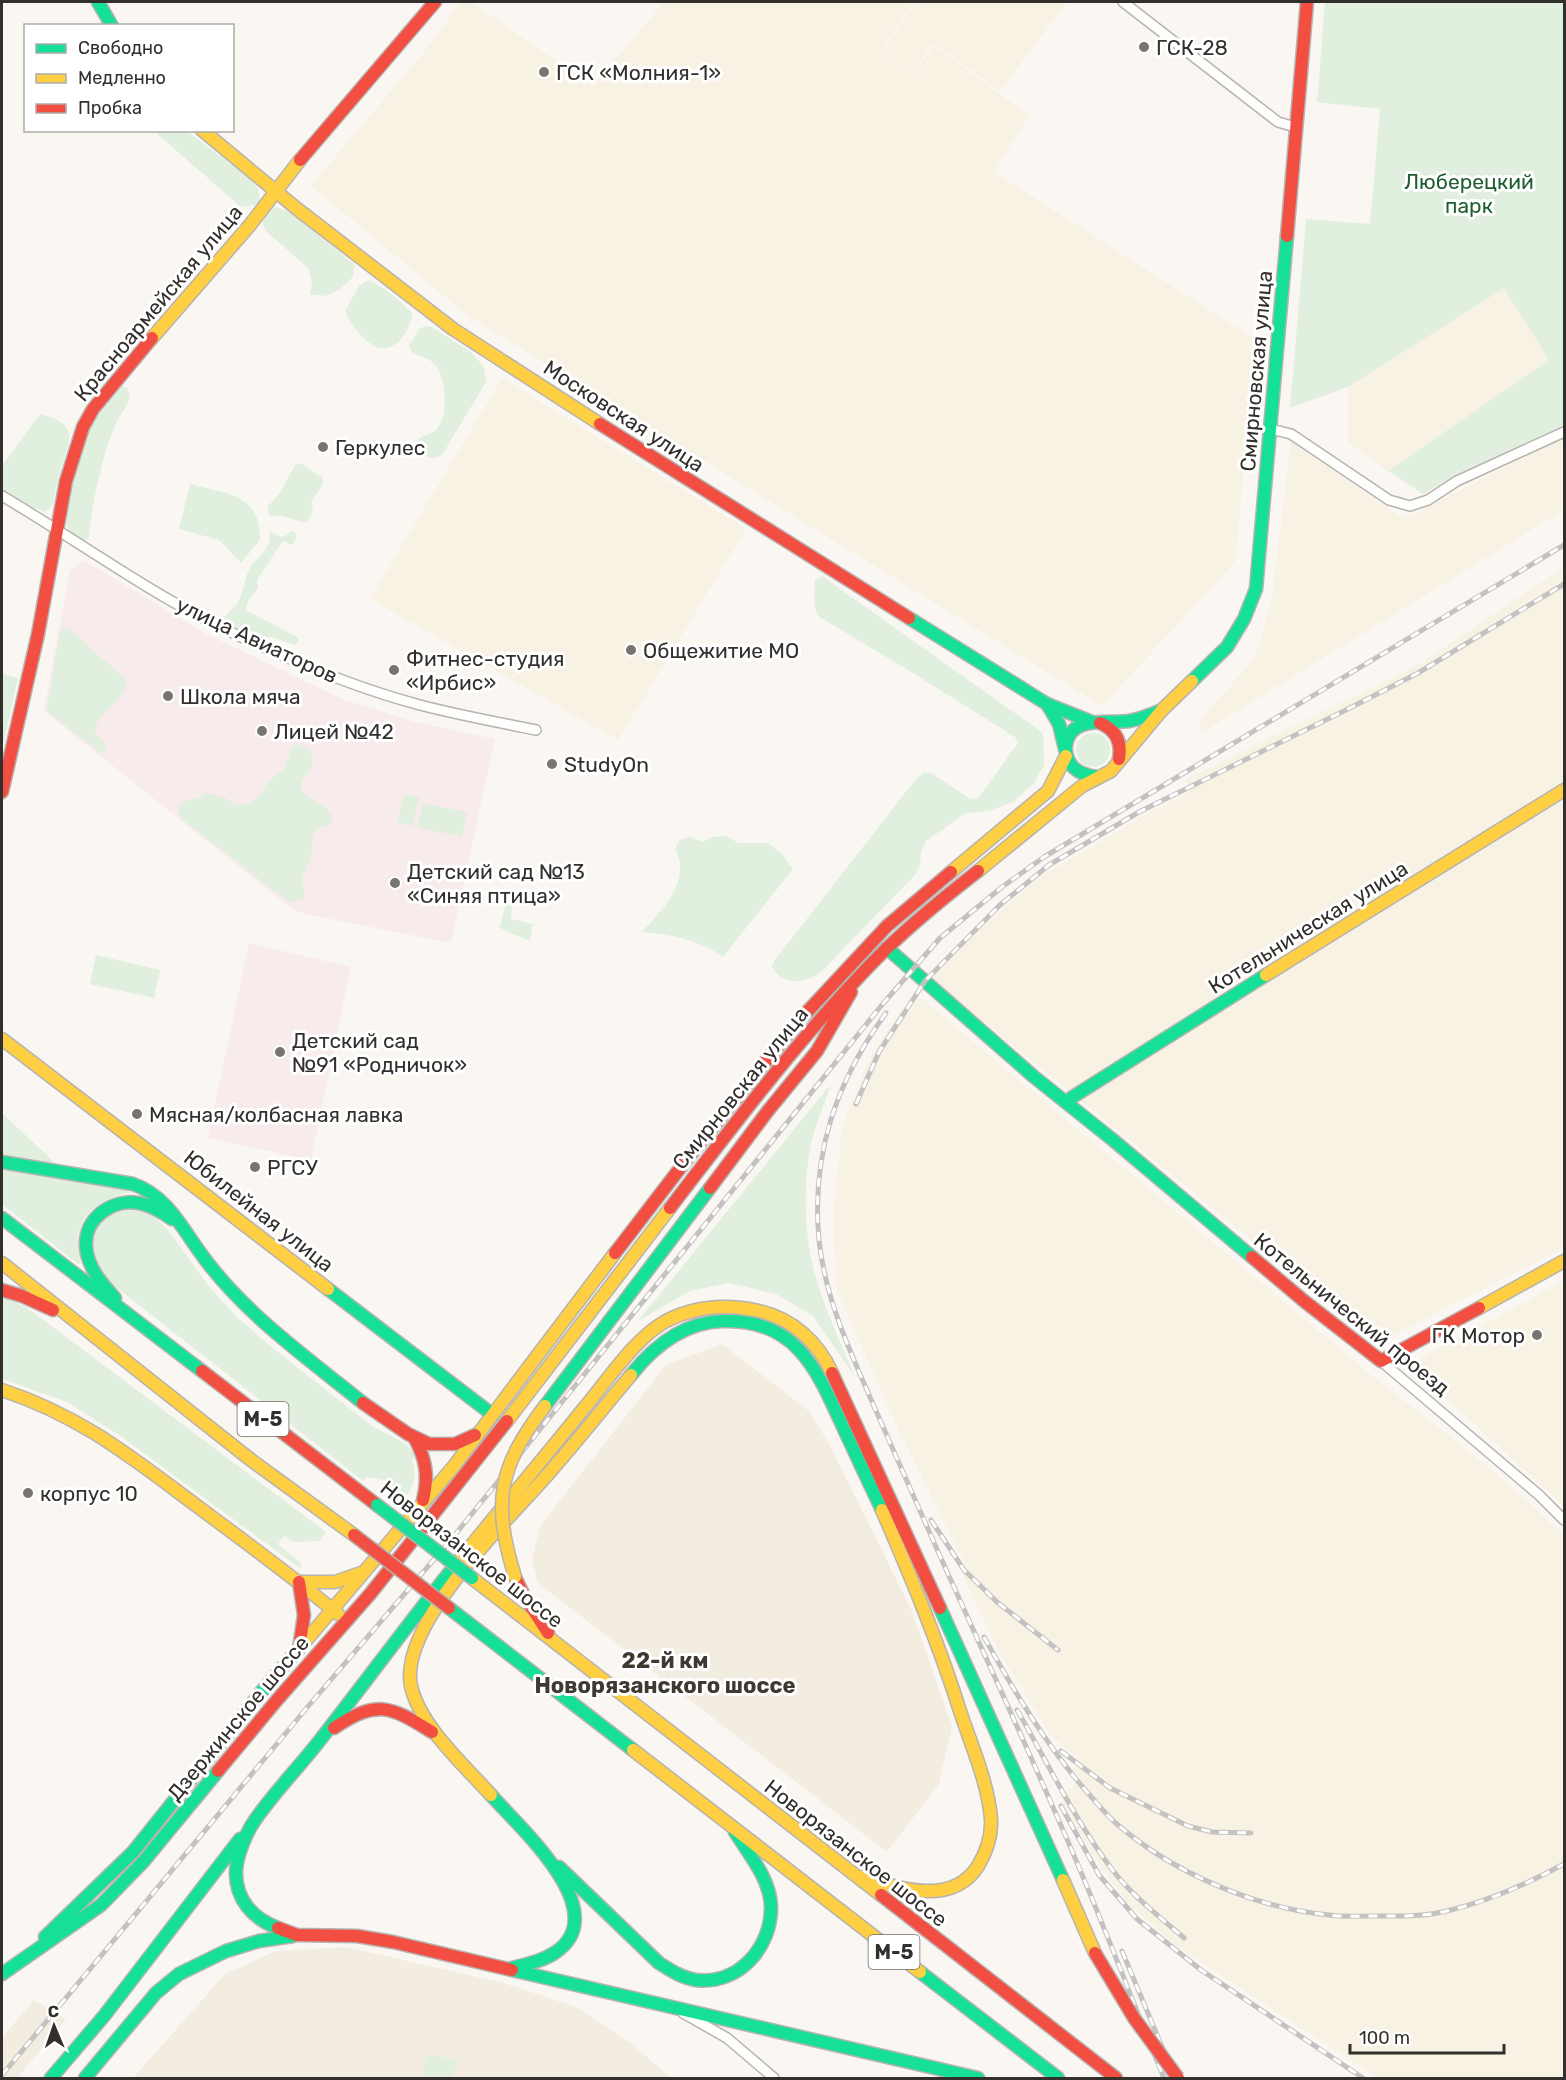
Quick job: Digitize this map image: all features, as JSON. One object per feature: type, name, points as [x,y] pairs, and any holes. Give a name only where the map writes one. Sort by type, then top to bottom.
[{"type":"main road","points":[[98,2],[111,24]]},
{"type":"main road","name":"Красноармейская улица","points":[[2,792],[38,634],[66,481],[83,427],[93,409],[250,225],[276,190],[435,2]]},
{"type":"main road","name":"Смирновская улица","points":[[466,1475],[711,1154],[805,1036],[862,973],[923,915],[990,859],[1082,786],[1112,771],[1119,759],[1162,710],[1227,647],[1244,619],[1256,589],[1307,2]]},
{"type":"main road","name":"Московская улица","points":[[204,132],[453,329],[657,461],[1047,704],[1096,723]]},
{"type":"main road","points":[[1047,704],[1059,724],[1066,753],[1073,769],[1092,778],[1099,777]]},
{"type":"main road","name":"Смирновская улица","points":[[454,1466],[655,1201],[794,1026],[887,926],[1048,791],[1061,770],[1066,753],[1066,743],[1079,726],[1130,721],[1162,710]]},
{"type":"main road","points":[[1096,723],[1106,725],[1116,734],[1121,746],[1119,759]]},
{"type":"main road","name":"Котельническая улица","points":[[1071,1098],[1564,790]]},
{"type":"main road","name":"Котельнический проезд","points":[[887,948],[1033,1076],[1113,1140],[1304,1301],[1381,1361]]},
{"type":"main road","name":"М-5","points":[[556,1644],[523,1594],[508,1559],[502,1527],[502,1489],[512,1456],[535,1420],[607,1321],[767,1112],[817,1051],[862,973]]},
{"type":"main road","name":"Котельнический проезд","points":[[984,1031],[1038,1070],[1071,1098],[1113,1140]]},
{"type":"main road","name":"Юбилейная улица","points":[[2,1039],[493,1415]]},
{"type":"main road","name":"М-5","points":[[2,1162],[141,1186],[158,1196],[223,1281],[261,1320],[367,1407],[429,1444],[443,1445],[466,1441],[479,1432]]},
{"type":"main road","name":"М-5","points":[[148,1332],[98,1278],[88,1255],[87,1234],[95,1218],[103,1211],[122,1202],[133,1201],[146,1204],[180,1225]]},
{"type":"main road","name":"Новорязанское шоссе","points":[[2,1218],[472,1578],[1116,2079]]},
{"type":"main road","points":[[1381,1361],[1564,1261]]},
{"type":"main road","name":"М-5","points":[[2,1263],[250,1460],[354,1535],[1058,2079]]},
{"type":"main road","name":"М-5","points":[[2,1290],[30,1299],[76,1322]]},
{"type":"main road","points":[[51,2079],[104,2016],[254,1821],[324,1735],[408,1623],[627,1356],[647,1336],[666,1322],[706,1308],[729,1307],[753,1309],[796,1326],[816,1345],[830,1368],[986,1707],[1095,1953],[1120,2000],[1178,2079]]},
{"type":"main road","name":"М-5","points":[[438,1735],[419,1707],[410,1681],[410,1664],[413,1649],[428,1619],[471,1563],[637,1367],[656,1348],[673,1335],[702,1324],[732,1320],[769,1329],[804,1354],[818,1375],[860,1464],[953,1686],[985,1790],[991,1820],[989,1844],[976,1870],[967,1879],[943,1890],[927,1893],[912,1892],[850,1873]]},
{"type":"main road","points":[[3,1390],[36,1401],[68,1416],[112,1442],[299,1582],[347,1621]]},
{"type":"main road","points":[[413,1436],[423,1452],[428,1467],[427,1488],[422,1503]]},
{"type":"main road","name":"Дзержинское шоссе","points":[[17,1962],[133,1852],[255,1700],[454,1466]]},
{"type":"main road","name":"Дзержинское шоссе","points":[[2,1974],[101,1905],[136,1870],[277,1700],[347,1621],[466,1475]]},
{"type":"main road","points":[[299,1582],[310,1584],[335,1582],[367,1570]]},
{"type":"main road","points":[[298,1650],[304,1616],[299,1582]]},
{"type":"main road","points":[[324,1735],[370,1708],[382,1708],[405,1715],[438,1735],[538,1848],[563,1882],[572,1899],[573,1926],[568,1940],[557,1951],[542,1959],[511,1968]]},
{"type":"main road","points":[[254,1821],[238,1858],[236,1879],[239,1896],[254,1916],[267,1924],[297,1935]]},
{"type":"main road","name":"М-5","points":[[538,1848],[591,1896],[660,1966],[679,1976],[698,1980],[720,1979],[739,1971],[759,1952],[769,1934],[771,1918],[767,1886],[730,1825]]},
{"type":"main road","points":[[152,1828],[150,1834],[153,1840],[164,1838]]},
{"type":"main road","points":[[84,2079],[119,2035],[164,1985],[196,1964],[223,1952],[274,1938],[297,1935],[374,1938],[511,1968],[978,2079]]},
{"type":"street","points":[[1123,2],[1278,122],[1295,127]]},
{"type":"street","points":[[1271,429],[1291,434],[1389,500],[1410,506],[1428,500],[1457,481],[1564,432]]},
{"type":"street","name":"улица Авиаторов","points":[[2,496],[57,528],[147,586],[212,622],[319,671],[419,705],[536,730]]},
{"type":"street","name":"Котельнический проезд","points":[[1381,1361],[1531,1488],[1564,1520]]},
{"type":"street","points":[[664,2005],[698,2020],[727,2038],[774,2079]]},
{"type":"shaded area","points":[[460,2],[471,2],[593,86],[664,2],[914,2],[880,52],[913,75],[934,46],[1029,115],[994,172],[1256,340],[1235,562],[1102,706],[467,315],[311,186],[433,41]]},
{"type":"shaded area","points":[[916,2],[1061,2],[1065,5],[1000,91],[933,43],[913,73],[882,52]]},
{"type":"shaded area","points":[[1504,287],[1549,360],[1388,471],[1348,442],[1348,387]]},
{"type":"shaded area","points":[[502,378],[746,529],[636,711],[631,708],[635,712],[618,740],[370,599]]},
{"type":"shaded area","points":[[1564,437],[1564,510],[1203,732],[1198,722],[1255,658],[1271,605],[1291,442],[1404,519]]},
{"type":"shaded area","name":"Лицей №42","points":[[83,560],[207,634],[342,699],[415,722],[495,739],[451,943],[310,915],[292,909],[44,711],[70,570]]},
{"type":"shaded area","points":[[1564,567],[1564,781],[1069,1091],[932,979],[984,926],[1038,878],[1150,812],[1191,792],[1185,780],[1419,664]]},
{"type":"shaded area","points":[[1564,796],[1564,1247],[1378,1343],[1079,1099]]},
{"type":"shaded area","name":"Детский сад №91 «Родничок»","points":[[249,943],[351,967],[311,1160],[208,1138]]},
{"type":"shaded area","points":[[920,997],[1369,1373],[1497,1474],[1564,1535],[1564,2078],[1378,2078],[1175,1945],[1127,1903],[1091,1853],[1060,1797],[1081,1778],[1073,1769],[1080,1760],[1051,1736],[1000,1653],[962,1574],[966,1566],[897,1426],[837,1291],[833,1217],[841,1138],[846,1116],[872,1054],[900,1011],[907,1016]]},
{"type":"shaded area","points":[[1564,1281],[1564,1506],[1409,1364]]},
{"type":"shaded area","points":[[722,1344],[809,1411],[828,1442],[911,1609],[952,1726],[939,1784],[887,1852],[538,1583],[532,1559],[540,1526],[666,1365]]},
{"type":"shaded area","points":[[346,1947],[504,1983],[576,2007],[633,2045],[671,2078],[133,2078],[225,1974],[276,1951]]},
{"type":"shaded area","points":[[34,2000],[66,2019],[17,2078],[2,2078],[2,2038]]},
{"type":"green space","name":"Люберецкий парк","points":[[1325,2],[1564,2],[1564,425],[1462,472],[1423,494],[1388,471],[1549,360],[1504,288],[1348,387],[1290,408],[1306,219],[1370,224],[1380,109],[1317,102]]},
{"type":"green space","points":[[155,132],[188,132],[249,178],[258,189],[260,200],[255,205],[241,207]]},
{"type":"green space","points":[[274,206],[290,212],[355,265],[353,277],[339,290],[325,296],[310,294],[312,282],[308,268],[264,227],[264,218]]},
{"type":"green space","points":[[368,280],[392,295],[413,314],[402,337],[398,342],[386,348],[375,346],[364,339],[345,311],[359,286]]},
{"type":"green space","points":[[432,327],[471,352],[484,367],[486,382],[442,455],[433,458],[422,454],[414,444],[439,426],[445,402],[443,382],[436,366],[431,361],[415,354],[409,346],[420,328]]},
{"type":"green space","points":[[121,386],[127,388],[128,402],[110,438],[98,480],[89,536],[88,539],[82,541],[71,531],[67,523],[74,473],[84,440],[92,424],[100,410]]},
{"type":"green space","points":[[40,414],[61,422],[69,433],[68,447],[58,476],[53,505],[45,512],[19,502],[2,490],[2,466]]},
{"type":"green space","points":[[300,463],[323,478],[322,485],[311,502],[313,512],[306,523],[282,516],[271,516],[268,513],[268,506],[280,493],[295,465]]},
{"type":"green space","points":[[190,484],[239,498],[255,513],[260,540],[241,563],[219,540],[179,529]]},
{"type":"green space","points":[[270,531],[281,537],[290,531],[295,532],[296,538],[293,544],[282,542],[257,580],[258,588],[248,601],[246,610],[299,638],[295,645],[271,637],[260,639],[228,624],[224,619],[239,600],[253,563],[269,544]]},
{"type":"green space","points":[[822,576],[1043,733],[1044,766],[1033,784],[1013,802],[989,811],[966,813],[926,841],[915,875],[820,973],[801,981],[794,981],[782,978],[777,973],[772,967],[774,961],[916,779],[923,773],[931,773],[974,799],[979,797],[1018,743],[1015,737],[821,618],[816,610],[814,595],[815,580]]},
{"type":"green space","points":[[68,628],[126,680],[121,695],[96,725],[95,732],[107,747],[101,753],[50,714],[47,708],[60,632]]},
{"type":"green space","points":[[2,674],[18,678],[2,750]]},
{"type":"green space","points":[[1093,733],[1105,738],[1110,750],[1105,762],[1093,767],[1081,762],[1076,750],[1081,738]]},
{"type":"green space","points":[[296,744],[304,746],[312,755],[310,771],[301,782],[301,788],[306,795],[327,809],[333,820],[329,825],[321,827],[313,834],[311,859],[302,878],[305,895],[302,900],[291,902],[183,820],[178,807],[182,802],[208,793],[224,797],[236,806],[255,800],[272,778],[283,769]]},
{"type":"green space","points":[[404,794],[419,797],[412,826],[397,822]]},
{"type":"green space","points":[[423,803],[467,812],[462,837],[417,827]]},
{"type":"green space","points":[[725,836],[739,843],[768,843],[781,853],[793,869],[723,957],[704,946],[685,939],[642,932],[667,903],[676,886],[680,865],[676,846],[681,839],[691,837],[702,842],[713,837]]},
{"type":"green space","points":[[506,902],[512,904],[511,919],[533,924],[530,941],[500,928]]},
{"type":"green space","points":[[96,955],[160,970],[154,998],[90,984]]},
{"type":"green space","points":[[831,1084],[810,1149],[806,1186],[806,1225],[820,1291],[855,1377],[813,1316],[776,1294],[729,1283],[690,1291],[637,1322]]},
{"type":"green space","points":[[2,1113],[53,1161],[52,1165],[2,1157]]},
{"type":"green space","points":[[2,1169],[87,1182],[131,1192],[103,1202],[95,1207],[83,1221],[78,1239],[81,1263],[78,1264],[2,1204]]},
{"type":"green space","points":[[124,1207],[141,1209],[150,1213],[168,1230],[211,1289],[237,1317],[269,1345],[372,1426],[406,1444],[416,1455],[412,1461],[415,1471],[414,1480],[405,1498],[385,1480],[366,1477],[363,1481],[107,1280],[94,1258],[91,1247],[92,1238],[102,1220]]},
{"type":"green space","points":[[2,1297],[26,1307],[326,1532],[320,1541],[294,1542],[284,1536],[278,1544],[302,1564],[301,1569],[119,1435],[67,1402],[2,1379]]},
{"type":"green space","points":[[430,2054],[455,2060],[457,2063],[450,2078],[424,2078],[424,2064]]},
{"type":"railway","points":[[2,2075],[305,1710],[454,1536],[881,1006],[940,938],[1002,887],[1044,857],[1564,545]]},
{"type":"railway","points":[[856,1104],[879,1052],[925,981],[1000,905],[1049,865],[1139,812],[1418,673],[1564,584]]},
{"type":"railway","points":[[886,1013],[853,1065],[831,1120],[824,1149],[819,1178],[818,1208],[819,1240],[827,1283],[856,1364],[1073,1853],[1164,2078]]},
{"type":"railway","points":[[931,1520],[964,1570],[997,1602],[1058,1650]]},
{"type":"railway","points":[[984,1637],[1044,1737],[1106,1814],[1164,1858],[1190,1873],[1244,1896],[1273,1905],[1329,1915],[1420,1915],[1447,1911],[1493,1897],[1564,1864]]},
{"type":"railway","points":[[1017,1710],[1073,1810],[1111,1868],[1136,1896],[1184,1938]]},
{"type":"railway","points":[[1061,1751],[1110,1788],[1188,1826],[1212,1832],[1251,1833]]},
{"type":"railway","points":[[1061,1806],[1099,1875],[1137,1919],[1201,1970],[1363,2078]]},
{"type":"railway","points":[[1122,1951],[1175,2078]]},
{"type":"traffic: fast","points":[[98,2],[111,24]]},
{"type":"traffic: fast","points":[[1192,681],[1227,647],[1244,619],[1256,589],[1287,236]]},
{"type":"traffic: fast","points":[[909,618],[1047,704],[1092,722]]},
{"type":"traffic: fast","points":[[1047,704],[1059,724],[1065,749]]},
{"type":"traffic: fast","points":[[1098,777],[1078,771],[1068,760],[1066,745],[1069,735],[1082,725],[1133,720],[1160,711]]},
{"type":"traffic: fast","points":[[887,948],[1033,1076],[1252,1257]]},
{"type":"traffic: fast","points":[[1071,1098],[1266,975]]},
{"type":"traffic: fast","points":[[2,1162],[133,1184],[154,1195],[171,1212],[216,1273],[254,1314],[363,1403]]},
{"type":"traffic: fast","points":[[545,1406],[710,1188]]},
{"type":"traffic: fast","points":[[115,1298],[96,1275],[87,1254],[87,1236],[95,1219],[110,1207],[129,1202],[148,1205],[172,1219]]},
{"type":"traffic: fast","points":[[2,1218],[202,1371]]},
{"type":"traffic: fast","points":[[328,1289],[493,1415]]},
{"type":"traffic: fast","points":[[631,1375],[660,1345],[695,1326],[723,1321],[748,1323],[769,1329],[787,1339],[813,1368],[824,1386],[882,1510]]},
{"type":"traffic: fast","points":[[377,1505],[472,1578]]},
{"type":"traffic: fast","points":[[278,1928],[261,1919],[247,1907],[236,1881],[240,1851],[248,1831],[461,1558]]},
{"type":"traffic: fast","points":[[449,1608],[633,1750]]},
{"type":"traffic: fast","points":[[940,1608],[1063,1880]]},
{"type":"traffic: fast","points":[[45,1937],[133,1852],[262,1691],[303,1644]]},
{"type":"traffic: fast","points":[[2,1974],[101,1905],[143,1862],[218,1771]]},
{"type":"traffic: fast","points":[[491,1795],[556,1870],[569,1893],[575,1915],[571,1935],[556,1952],[540,1960],[512,1968]]},
{"type":"traffic: fast","points":[[559,1867],[659,1963],[686,1977],[696,1980],[712,1980],[739,1970],[750,1960],[766,1936],[770,1921],[771,1906],[767,1886],[758,1867],[735,1832]]},
{"type":"traffic: fast","points":[[51,2078],[104,2016],[240,1839]]},
{"type":"traffic: fast","points":[[85,2078],[156,1993],[179,1974],[226,1951],[259,1941],[293,1936]]},
{"type":"traffic: fast","points":[[512,1970],[978,2078]]},
{"type":"traffic: fast","points":[[920,1972],[1058,2078]]},
{"type":"traffic: slow","points":[[204,132],[296,208],[453,329],[600,424]]},
{"type":"traffic: slow","points":[[152,338],[250,225],[300,160]]},
{"type":"traffic: slow","points":[[978,871],[1082,786],[1111,771],[1162,710],[1192,681]]},
{"type":"traffic: slow","points":[[951,872],[1048,791],[1066,756]]},
{"type":"traffic: slow","points":[[1266,975],[1564,790]]},
{"type":"traffic: slow","points":[[2,1039],[328,1289]]},
{"type":"traffic: slow","points":[[507,1421],[670,1208]]},
{"type":"traffic: slow","points":[[303,1644],[454,1466],[615,1253]]},
{"type":"traffic: slow","points":[[1479,1308],[1564,1261]]},
{"type":"traffic: slow","points":[[2,1263],[251,1460],[354,1535]]},
{"type":"traffic: slow","points":[[461,1558],[622,1360],[655,1328],[666,1321],[700,1309],[723,1307],[759,1311],[783,1320],[803,1333],[819,1351],[832,1373]]},
{"type":"traffic: slow","points":[[491,1795],[444,1744],[424,1716],[411,1686],[412,1661],[422,1633],[460,1573],[631,1375]]},
{"type":"traffic: slow","points":[[2,1390],[57,1412],[104,1439],[150,1471],[338,1614]]},
{"type":"traffic: slow","points":[[515,1577],[503,1527],[504,1487],[517,1448],[545,1406]]},
{"type":"traffic: slow","points":[[862,1877],[892,1886],[924,1891],[954,1887],[967,1879],[978,1866],[991,1831],[991,1819],[983,1779],[924,1611],[882,1510]]},
{"type":"traffic: slow","points":[[299,1582],[335,1582],[364,1572]]},
{"type":"traffic: slow","points":[[472,1578],[881,1895]]},
{"type":"traffic: slow","points":[[633,1750],[920,1972]]},
{"type":"traffic: slow","points":[[1063,1880],[1095,1953]]},
{"type":"traffic: jam","points":[[300,160],[435,2]]},
{"type":"traffic: jam","points":[[1287,236],[1307,2]]},
{"type":"traffic: jam","points":[[2,792],[38,634],[66,481],[83,427],[93,409],[152,338]]},
{"type":"traffic: jam","points":[[600,424],[909,618]]},
{"type":"traffic: jam","points":[[1100,723],[1117,737],[1120,747],[1119,759]]},
{"type":"traffic: jam","points":[[670,1208],[769,1081],[847,990],[899,937],[978,871]]},
{"type":"traffic: jam","points":[[615,1253],[794,1026],[887,926],[951,872]]},
{"type":"traffic: jam","points":[[710,1188],[767,1112],[817,1051],[851,992]]},
{"type":"traffic: jam","points":[[1252,1257],[1381,1361],[1479,1308]]},
{"type":"traffic: jam","points":[[2,1290],[53,1310]]},
{"type":"traffic: jam","points":[[202,1371],[377,1505]]},
{"type":"traffic: jam","points":[[832,1373],[940,1608]]},
{"type":"traffic: jam","points":[[363,1403],[408,1434],[429,1444],[455,1444],[475,1435]]},
{"type":"traffic: jam","points":[[218,1771],[371,1593],[507,1421]]},
{"type":"traffic: jam","points":[[414,1437],[425,1468],[426,1483],[423,1500]]},
{"type":"traffic: jam","points":[[354,1535],[449,1608]]},
{"type":"traffic: jam","points":[[515,1577],[548,1633]]},
{"type":"traffic: jam","points":[[299,1582],[304,1615],[299,1649]]},
{"type":"traffic: jam","points":[[334,1728],[362,1713],[383,1709],[405,1716],[432,1732]]},
{"type":"traffic: jam","points":[[881,1895],[1116,2078]]},
{"type":"traffic: jam","points":[[278,1928],[297,1935],[357,1936],[393,1942],[512,1970]]},
{"type":"traffic: jam","points":[[1095,1953],[1134,2018],[1178,2078]]},
{"type":"place","name":"ГСК-28","points":[[1144,47]]},
{"type":"place","name":"ГСК «Молния-1»","points":[[544,72]]},
{"type":"place","name":"Геркулес","points":[[323,447]]},
{"type":"place","name":"Общежитие МО","points":[[631,650]]},
{"type":"place","name":"Фитнес-студия «Ирбис»","points":[[394,670]]},
{"type":"place","name":"Школа мяча","points":[[168,696]]},
{"type":"place","name":"Лицей №42","points":[[262,731]]},
{"type":"place","name":"StudyOn","points":[[552,764]]},
{"type":"place","name":"Детский сад №13 «Синяя птица»","points":[[395,883]]},
{"type":"place","name":"Детский сад №91 «Родничок»","points":[[280,1052]]},
{"type":"place","name":"Мясная/колбасная лавка","points":[[137,1114]]},
{"type":"place","name":"РГСУ","points":[[255,1167]]},
{"type":"place","name":"ГК Мотор","points":[[1537,1335]]},
{"type":"place","name":"корпус 10","points":[[28,1493]]},
{"type":"district","name":"22-й км Новорязанского шоссе","points":[[665,1673]]}]
